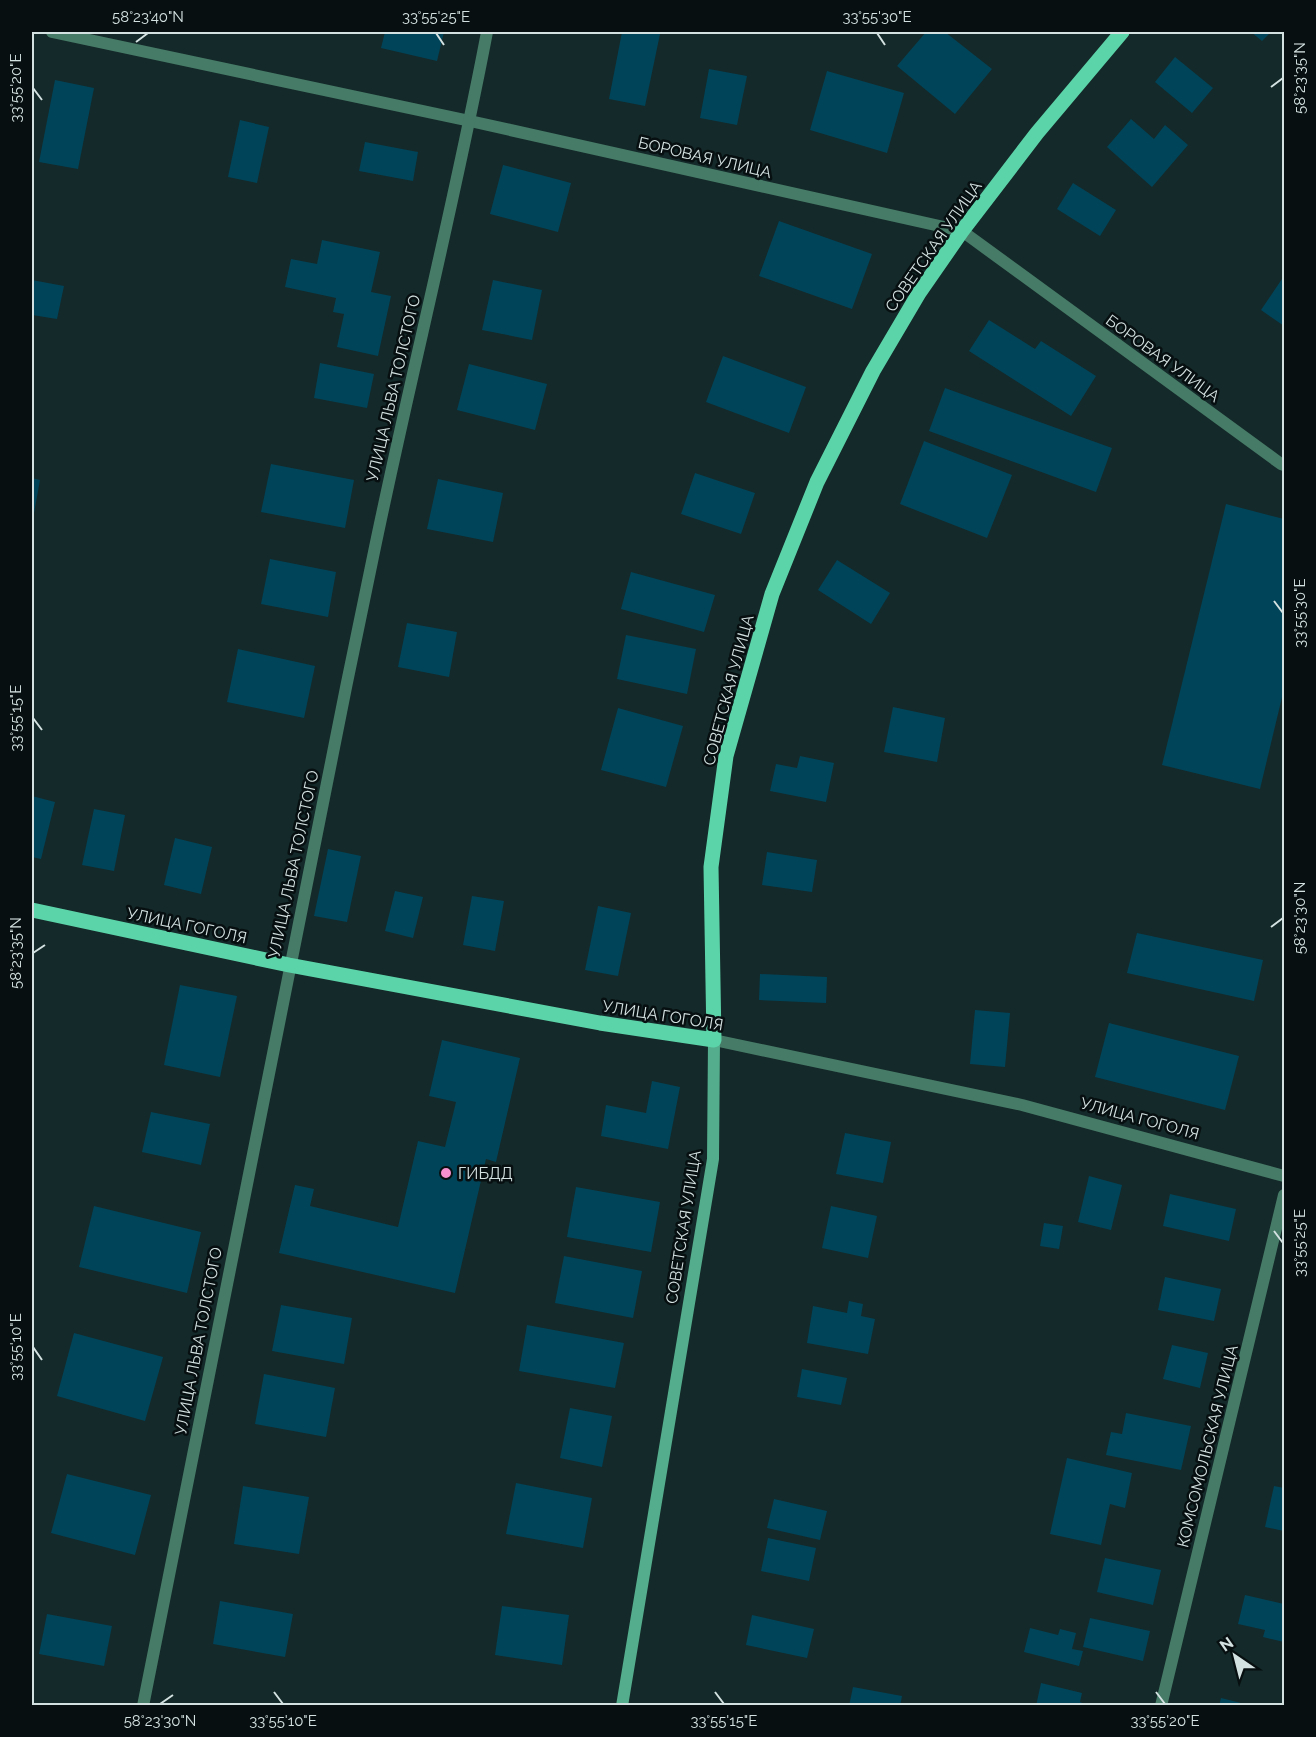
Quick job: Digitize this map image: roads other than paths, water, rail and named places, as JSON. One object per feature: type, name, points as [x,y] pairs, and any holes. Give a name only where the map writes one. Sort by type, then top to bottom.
[{"type":"main road","name":"СОВЕТСКАЯ УЛИЦА","points":[[622,1706],[713,1159],[714,1040],[711,867],[726,756],[772,594],[817,482],[873,371],[919,293],[962,231],[1037,133],[1122,32]]},
{"type":"main road","name":"УЛИЦА ГОГОЛЯ","points":[[32,910],[289,965],[600,1023],[714,1040]]},
{"type":"street","name":"БОРОВАЯ УЛИЦА","points":[[52,32],[470,121],[962,231],[1284,465]]},
{"type":"street","name":"УЛИЦА ЛЬВА ТОЛСТОГО","points":[[143,1706],[289,965],[375,546],[470,121],[487,32]]},
{"type":"street","name":"УЛИЦА ГОГОЛЯ","points":[[714,1040],[1022,1105],[1284,1176]]},
{"type":"street","name":"КОМСОМОЛЬСКАЯ УЛИЦА","points":[[1161,1706],[1284,1195]]},
{"type":"place","name":"ГИБДД","points":[[446,1173]]}]
